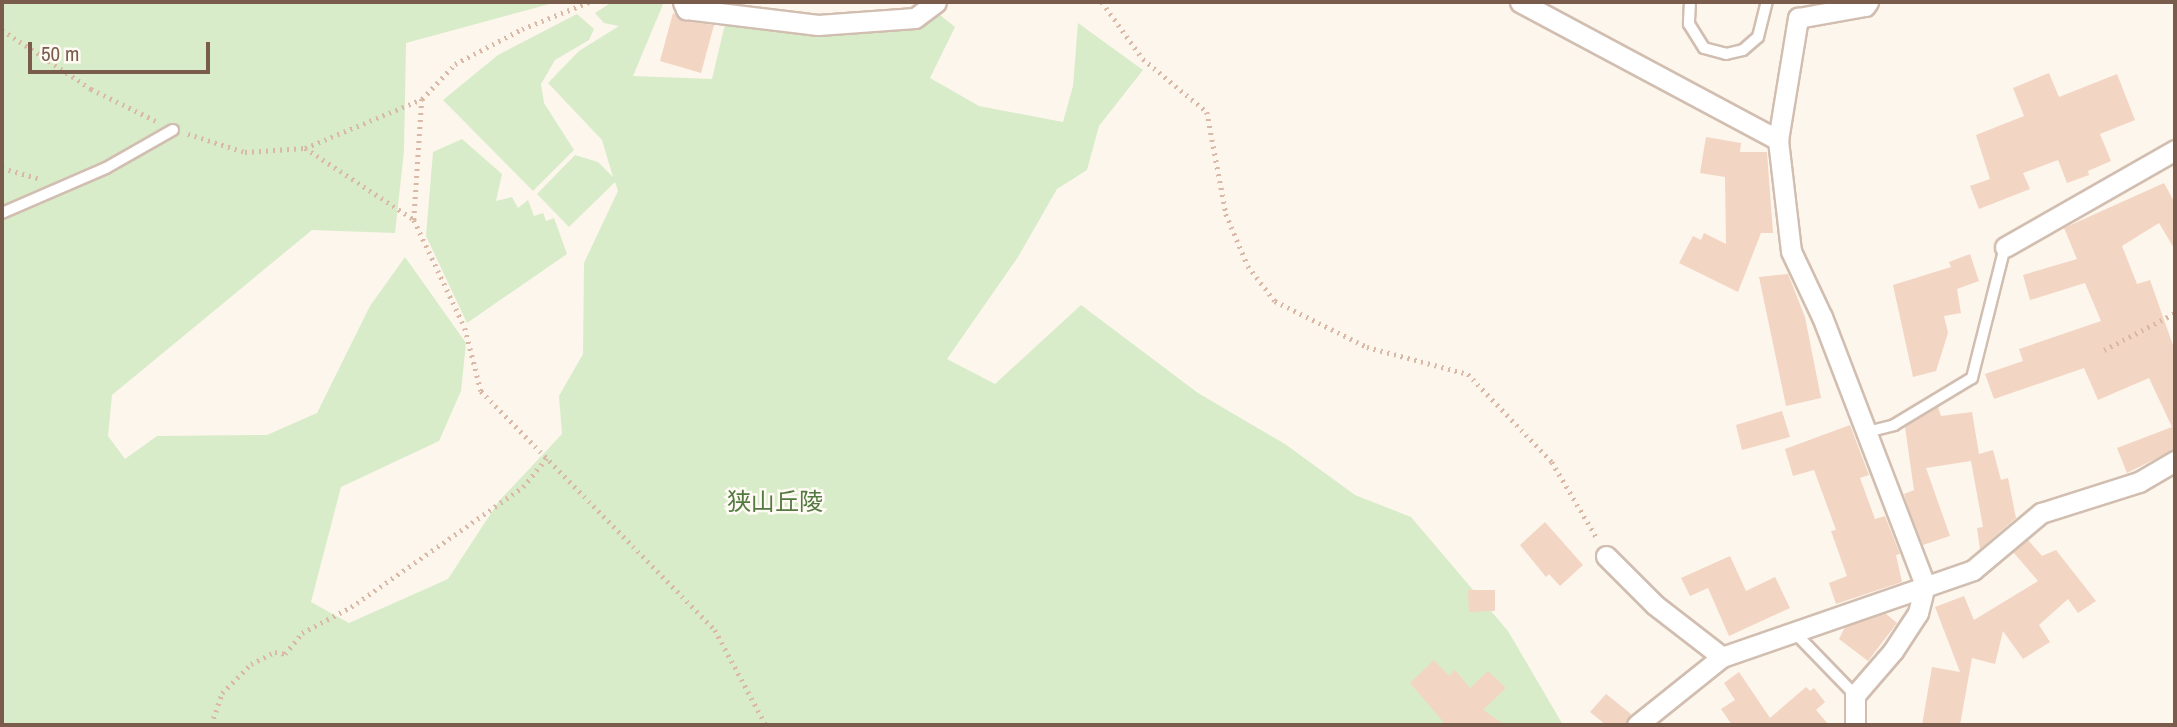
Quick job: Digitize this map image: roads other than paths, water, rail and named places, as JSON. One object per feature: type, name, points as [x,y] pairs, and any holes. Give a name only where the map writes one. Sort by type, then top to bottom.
[{"type":"street","points":[[683,2],[686,9],[818,24],[915,18],[936,2]]},
{"type":"street","points":[[1520,2],[1778,140]]},
{"type":"street","points":[[1855,725],[1855,695],[1918,613],[1925,585],[1863,433],[1822,317],[1791,251],[1778,140],[1798,18],[1865,6],[1868,2]]},
{"type":"street","points":[[2005,247],[2175,150]]},
{"type":"street","points":[[1637,725],[1722,657],[1973,570],[2041,513],[2139,482],[2175,461]]},
{"type":"street","points":[[1606,556],[1656,605],[1722,657]]},
{"type":"lane","points":[[1690,2],[1689,24],[1704,48],[1726,54],[1743,50],[1758,37],[1767,2]]},
{"type":"lane","points":[[2,213],[106,168],[173,130]]},
{"type":"lane","points":[[1863,433],[1894,425],[1972,378],[2005,247]]},
{"type":"lane","points":[[1794,633],[1855,695]]},
{"type":"park label","name":"狭山丘陵","points":[[775,502]]}]
